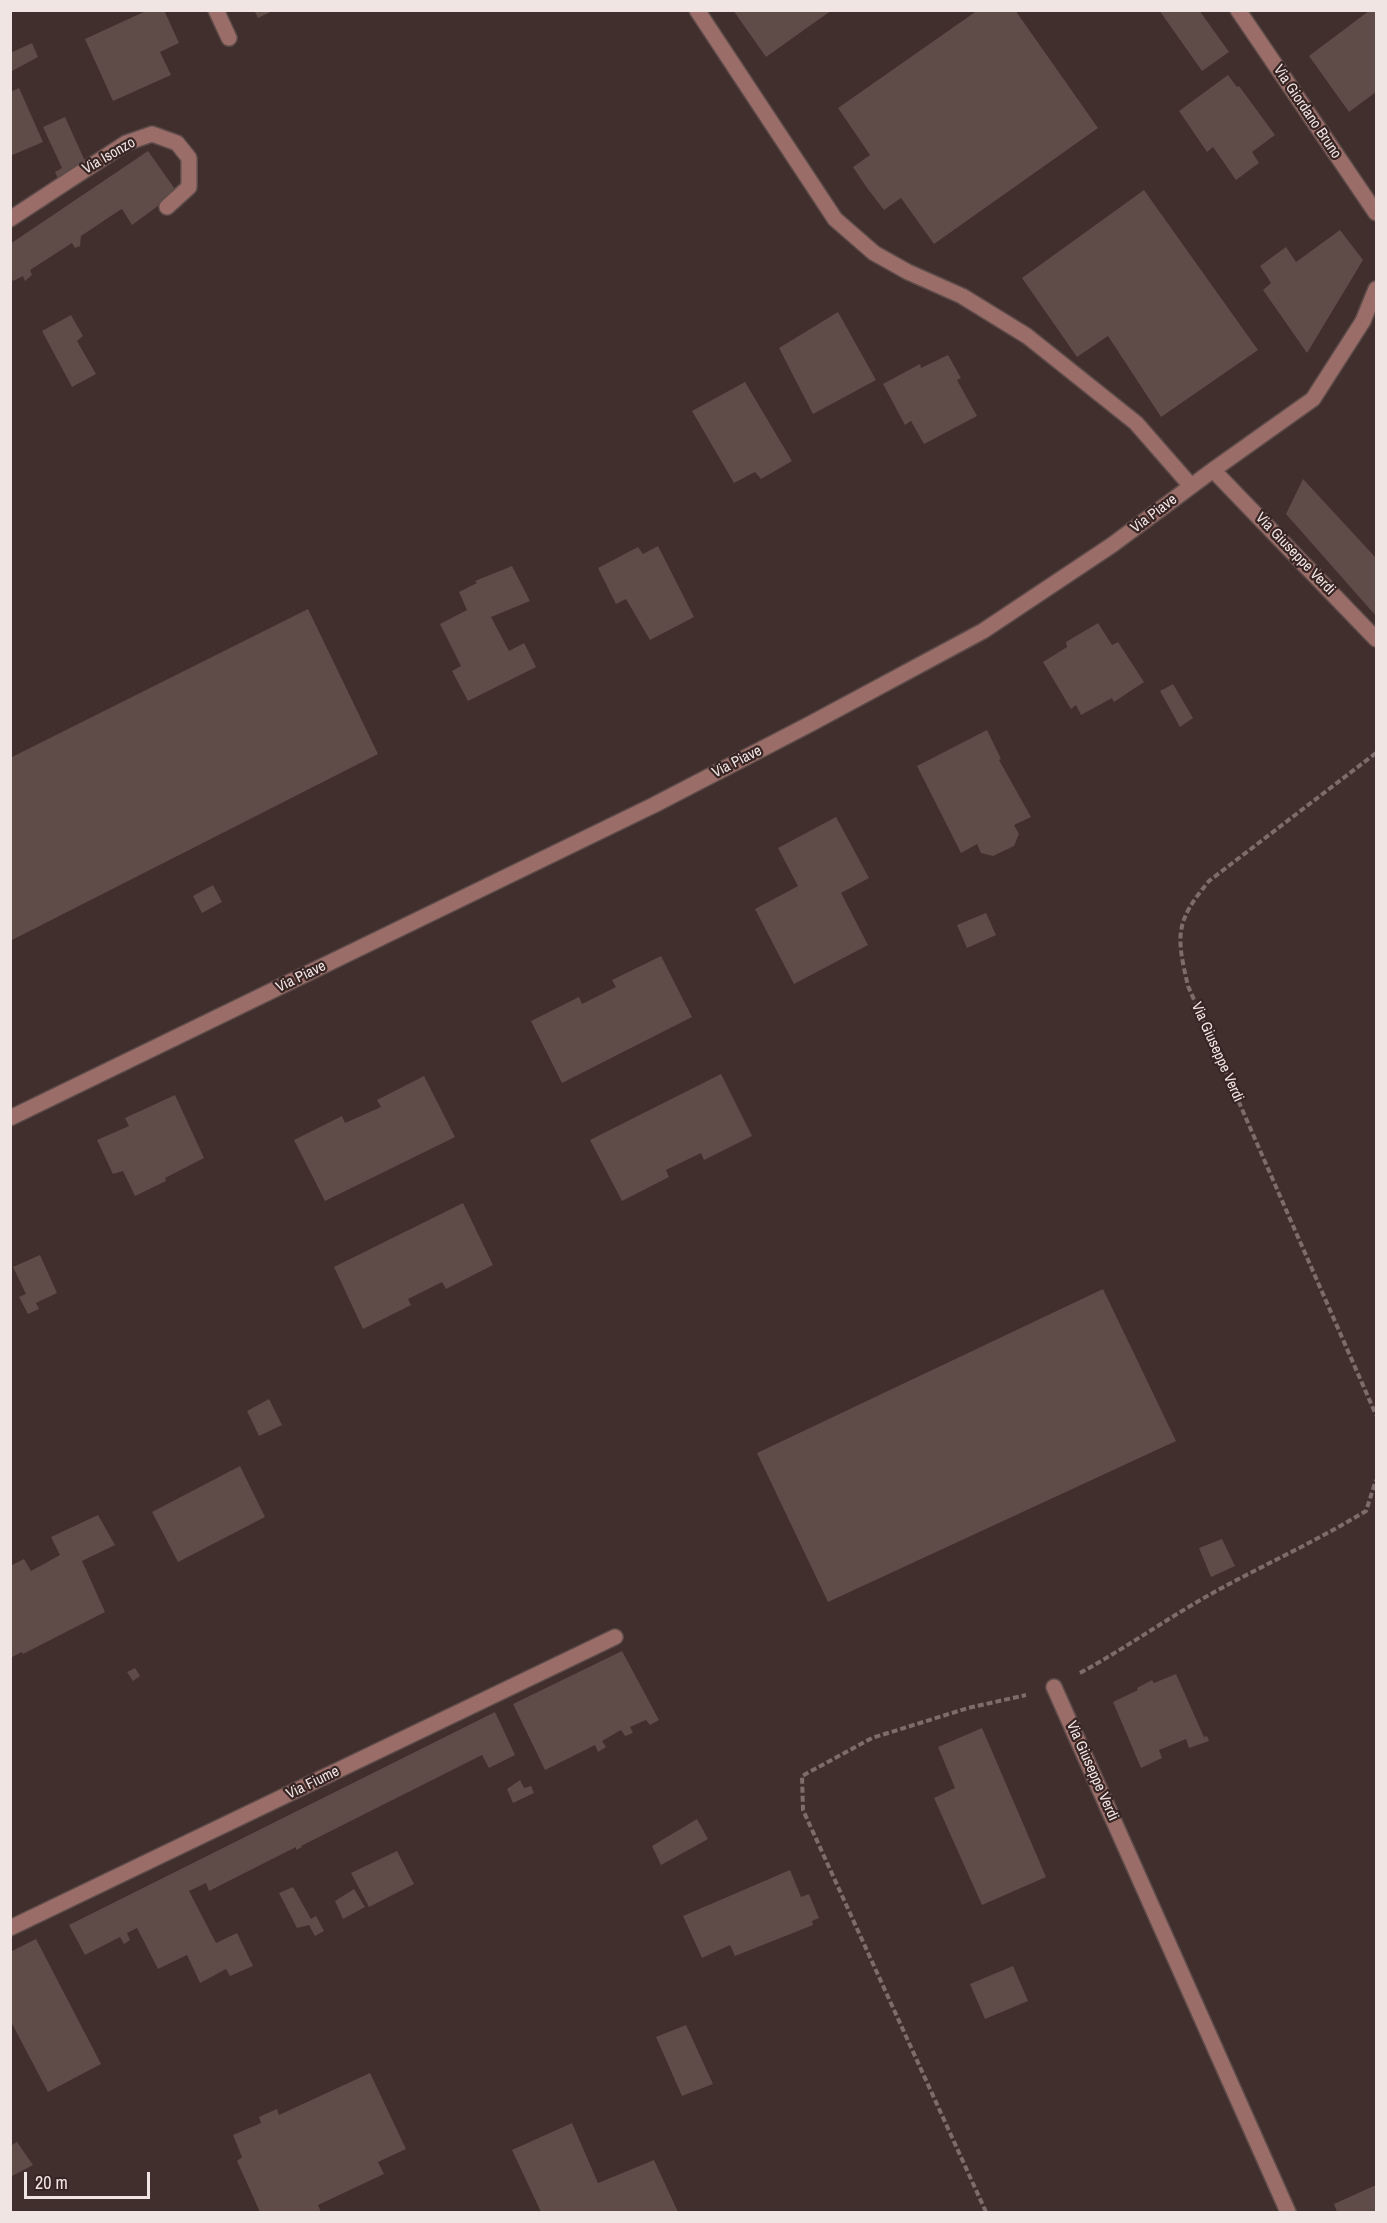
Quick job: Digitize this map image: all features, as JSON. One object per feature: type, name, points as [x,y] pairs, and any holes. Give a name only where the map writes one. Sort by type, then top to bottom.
[{"type":"street","points":[[216,10],[229,38]]},
{"type":"street","points":[[697,10],[835,219],[874,253],[908,272],[962,296],[1027,336],[1136,423],[1191,486]]},
{"type":"street","name":"Via Giordano Bruno","points":[[1238,10],[1377,213]]},
{"type":"street","name":"Via Isonzo","points":[[10,219],[126,143],[152,134],[177,143],[189,158],[189,187],[167,207]]},
{"type":"street","name":"Via Piave","points":[[10,1118],[654,805],[983,631],[1112,545],[1313,399],[1363,321],[1377,289]]},
{"type":"street","name":"Via Giuseppe Verdi","points":[[1213,470],[1377,639]]},
{"type":"street","name":"Via Fiume","points":[[10,1928],[615,1637]]},
{"type":"street","name":"Via Giuseppe Verdi","points":[[1054,1687],[1288,2212]]},
{"type":"path","name":"Via Giuseppe Verdi","points":[[1377,753],[1209,881],[1192,901],[1181,924],[1181,954],[1188,986],[1377,1415]]},
{"type":"path","points":[[986,2212],[803,1810],[802,1776],[872,1738],[968,1708],[1016,1699],[1054,1687],[1123,1649],[1175,1614],[1366,1511],[1377,1480]]},
{"type":"building","points":[[148,10],[164,10],[179,43],[160,52],[171,75],[113,101],[85,39]]},
{"type":"building","points":[[254,10],[274,10],[258,18]]},
{"type":"building","points":[[733,10],[832,10],[766,57]]},
{"type":"building","points":[[978,10],[1015,10],[1098,128],[934,244],[901,198],[884,210],[867,188],[853,167],[870,155],[838,108]]},
{"type":"building","points":[[1159,10],[1199,10],[1229,52],[1202,71]]},
{"type":"building","points":[[1370,10],[1376,12],[1376,92],[1349,112],[1309,56]]},
{"type":"building","points":[[32,43],[38,57],[12,71],[10,53]]},
{"type":"building","points":[[1228,75],[1237,87],[1239,86],[1275,135],[1252,152],[1259,163],[1236,180],[1213,147],[1207,152],[1179,111]]},
{"type":"building","points":[[19,88],[43,142],[10,156],[10,92]]},
{"type":"building","points":[[65,117],[85,161],[58,179],[55,172],[62,168],[43,127]]},
{"type":"building","points":[[148,151],[177,192],[132,225],[122,209],[120,210],[81,236],[80,246],[75,248],[72,243],[30,270],[32,275],[25,281],[23,276],[13,281],[10,276],[10,244]]},
{"type":"building","points":[[1144,190],[1258,350],[1161,417],[1108,336],[1077,357],[1022,278]]},
{"type":"building","points":[[1340,230],[1363,260],[1307,353],[1263,290],[1271,283],[1260,266],[1286,247],[1296,262]]},
{"type":"building","points":[[838,312],[876,380],[813,414],[779,348]]},
{"type":"building","points":[[71,315],[83,336],[77,341],[96,374],[72,387],[42,331]]},
{"type":"building","points":[[948,355],[961,378],[957,380],[977,416],[924,444],[911,421],[905,425],[883,384],[920,364],[921,368]]},
{"type":"building","points":[[745,382],[792,461],[761,479],[755,472],[734,483],[692,411]]},
{"type":"building","points":[[1303,479],[1376,558],[1376,616],[1286,514]]},
{"type":"building","points":[[658,546],[694,617],[650,640],[626,599],[616,604],[598,568],[638,547],[643,554]]},
{"type":"building","points":[[512,566],[530,601],[491,617],[509,651],[524,643],[536,667],[468,701],[452,671],[461,666],[440,624],[467,610],[459,592],[477,583],[475,581]]},
{"type":"building","points":[[308,609],[378,754],[10,941],[10,758]]},
{"type":"building","points":[[1098,623],[1112,645],[1118,642],[1144,682],[1114,702],[1112,698],[1081,715],[1076,705],[1071,709],[1043,662],[1067,647],[1066,642]]},
{"type":"building","points":[[1173,684],[1193,718],[1180,727],[1160,691]]},
{"type":"building","points":[[987,730],[1001,759],[999,760],[1031,817],[1014,825],[1019,834],[1014,846],[993,856],[981,853],[977,844],[961,853],[917,766]]},
{"type":"building","points":[[836,817],[869,878],[841,893],[868,945],[794,984],[755,909],[798,886],[778,848]]},
{"type":"building","points":[[213,885],[222,902],[202,913],[193,896]]},
{"type":"building","points":[[986,913],[996,935],[967,948],[957,925]]},
{"type":"building","points":[[661,956],[692,1017],[562,1083],[531,1021],[579,997],[582,1004],[616,987],[612,980]]},
{"type":"building","points":[[721,1074],[752,1136],[704,1160],[701,1153],[666,1170],[669,1177],[622,1201],[590,1140]]},
{"type":"building","points":[[424,1076],[455,1137],[325,1201],[294,1140],[342,1116],[345,1123],[381,1107],[377,1100]]},
{"type":"building","points":[[175,1095],[204,1158],[165,1178],[166,1181],[135,1196],[123,1171],[113,1174],[97,1140],[129,1126],[125,1118]]},
{"type":"building","points":[[463,1203],[493,1265],[446,1289],[442,1282],[408,1299],[411,1305],[363,1329],[334,1267]]},
{"type":"building","points":[[40,1255],[57,1293],[36,1303],[39,1309],[28,1314],[19,1297],[26,1294],[13,1267]]},
{"type":"building","points":[[1103,1289],[1176,1441],[828,1602],[757,1453]]},
{"type":"building","points":[[269,1399],[282,1425],[259,1436],[247,1411]]},
{"type":"building","points":[[240,1466],[265,1517],[178,1562],[152,1512]]},
{"type":"building","points":[[98,1515],[115,1545],[82,1561],[105,1612],[23,1654],[22,1652],[12,1657],[10,1653],[10,1566],[24,1559],[31,1571],[60,1555],[51,1537]]},
{"type":"building","points":[[1222,1539],[1235,1566],[1211,1577],[1199,1548]]},
{"type":"building","points":[[622,1651],[659,1720],[650,1725],[646,1720],[630,1727],[633,1733],[625,1736],[621,1730],[602,1741],[606,1747],[598,1752],[595,1745],[545,1770],[513,1704]]},
{"type":"building","points":[[135,1668],[140,1676],[133,1681],[127,1672]]},
{"type":"building","points":[[1176,1674],[1204,1737],[1207,1736],[1209,1741],[1189,1748],[1186,1739],[1159,1750],[1162,1758],[1141,1768],[1113,1702],[1138,1690],[1137,1688],[1152,1680],[1154,1683]]},
{"type":"building","points":[[495,1712],[515,1755],[489,1768],[482,1755],[296,1850],[296,1847],[209,1891],[206,1883],[189,1891],[216,1943],[237,1933],[253,1966],[230,1976],[226,1969],[200,1983],[187,1955],[158,1969],[137,1928],[127,1933],[130,1940],[124,1944],[120,1937],[85,1955],[69,1925]]},
{"type":"building","points":[[982,1728],[1046,1877],[982,1905],[934,1798],[955,1788],[938,1747]]},
{"type":"building","points":[[520,1780],[524,1788],[531,1786],[534,1793],[513,1803],[507,1789]]},
{"type":"building","points":[[697,1819],[708,1839],[661,1865],[652,1846]]},
{"type":"building","points":[[397,1851],[414,1884],[369,1907],[351,1873]]},
{"type":"building","points":[[790,1870],[801,1897],[809,1894],[819,1918],[812,1921],[813,1925],[735,1956],[730,1945],[702,1958],[683,1916]]},
{"type":"building","points":[[293,1887],[311,1919],[316,1916],[324,1931],[315,1936],[309,1925],[297,1928],[279,1893]]},
{"type":"building","points":[[354,1889],[365,1907],[343,1919],[335,1901]]},
{"type":"building","points":[[36,1939],[101,2064],[48,2092],[10,2020],[10,1952]]},
{"type":"building","points":[[1013,1966],[1028,2001],[985,2019],[970,1984]]},
{"type":"building","points":[[686,2025],[713,2084],[682,2096],[656,2037]]},
{"type":"building","points":[[370,2073],[406,2149],[378,2162],[384,2174],[318,2205],[321,2212],[260,2212],[237,2161],[242,2157],[233,2135],[261,2123],[259,2117],[277,2109],[279,2115]]},
{"type":"building","points":[[572,2123],[598,2183],[654,2160],[678,2212],[541,2212],[512,2150]]},
{"type":"building","points":[[17,2142],[33,2165],[10,2177],[10,2146]]},
{"type":"building","points":[[1376,2185],[1376,2212],[1337,2212],[1334,2204]]}]
